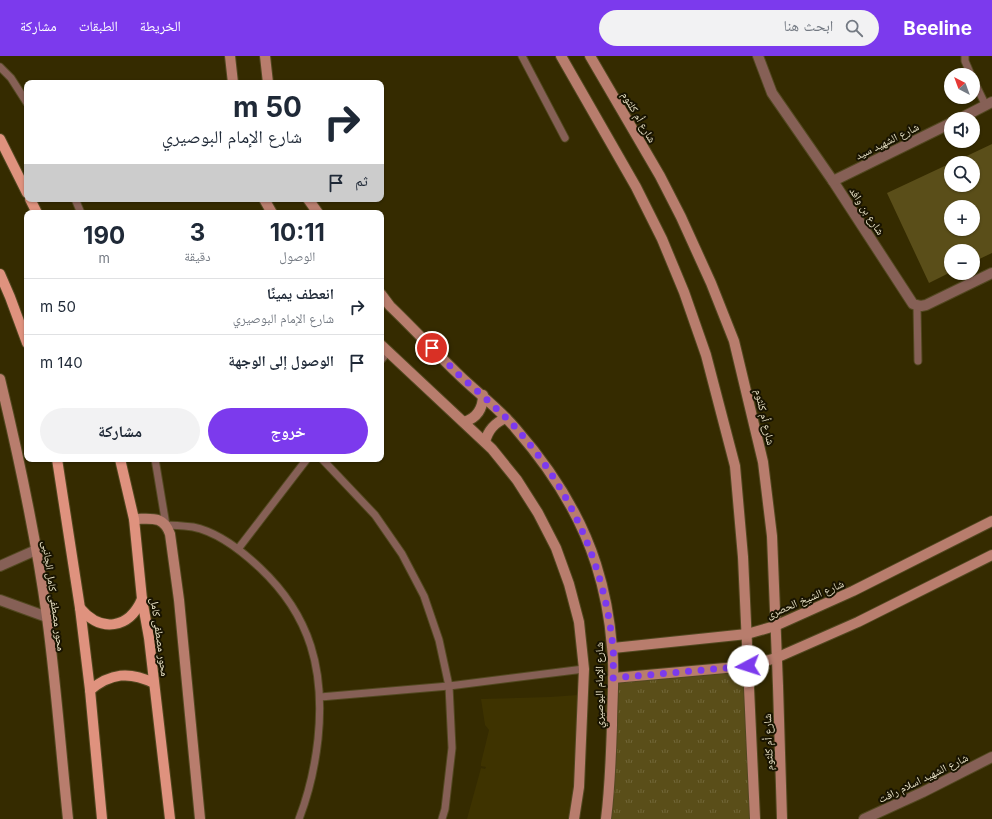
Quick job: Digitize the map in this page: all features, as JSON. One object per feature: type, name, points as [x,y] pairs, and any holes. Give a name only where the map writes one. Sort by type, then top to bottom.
[{"type":"main road","points":[[0,139],[24,187]]},
{"type":"main road","points":[[0,274],[24,335]]},
{"type":"main road","points":[[57,462],[80,608],[90,690],[102,819]]},
{"type":"main road","name":"محور مصطفى كامل","points":[[121,462],[134,519],[142,599],[149,638],[170,819]]},
{"type":"main road","points":[[80,608],[87,617],[97,623],[108,625],[120,623],[130,618],[138,610],[142,599]]},
{"type":"main road","points":[[90,690],[109,678],[121,675],[138,677],[154,683]]},
{"type":"street","points":[[230,56],[233,80]]},
{"type":"street","points":[[265,56],[268,80]]},
{"type":"street","name":"شارع أم كلثوم","points":[[561,56],[636,187],[662,239],[684,292],[706,355],[735,466],[743,557],[755,819]]},
{"type":"street","name":"شارع أم كلثوم","points":[[590,56],[660,176],[711,283],[734,341],[763,462],[772,536],[782,819]]},
{"type":"street","name":"شارع بن وافد","points":[[758,56],[772,93],[833,181],[910,301],[917,306]]},
{"type":"street","points":[[973,112],[989,104]]},
{"type":"street","name":"شارع الشهيد سيد","points":[[833,181],[944,126]]},
{"type":"street","points":[[917,306],[926,305],[992,274]]},
{"type":"street","name":"شارع الإمام البوصيري","points":[[384,298],[390,306],[457,374],[483,395],[506,418],[540,458],[562,492],[581,527],[596,564],[613,648],[610,788],[606,819]]},
{"type":"street","name":"شارع الإمام البوصيري","points":[[384,348],[485,442],[517,480],[538,513],[556,548],[569,584],[579,622],[584,669],[579,787],[574,819]]},
{"type":"street","name":"محور مصطفى كامل الجانبى","points":[[0,381],[9,412],[36,550],[47,617],[68,819]]},
{"type":"street","points":[[464,422],[475,417],[482,407],[483,395]]},
{"type":"street","points":[[485,442],[494,425],[506,418]]},
{"type":"street","points":[[134,519],[157,519],[166,525],[170,534],[179,600],[200,819]]},
{"type":"street","name":"شارع الشيخ الحصرى","points":[[613,648],[746,634],[775,626],[853,591],[992,521]]},
{"type":"street","points":[[0,566],[36,550]]},
{"type":"street","points":[[613,678],[748,666],[776,658],[858,622],[992,555]]},
{"type":"street","points":[[0,600],[47,617]]},
{"type":"street","name":"شارع الشهيد اسلام رافت","points":[[864,819],[923,792],[992,757]]},
{"type":"lane","points":[[522,56],[566,138]]},
{"type":"lane","points":[[965,56],[965,61],[968,68]]},
{"type":"lane","points":[[0,67],[12,78],[24,98]]},
{"type":"lane","points":[[980,90],[989,104]]},
{"type":"lane","points":[[917,306],[918,360]]},
{"type":"lane","points":[[156,462],[166,525],[194,527],[206,531],[222,539],[238,550],[271,578],[285,595],[297,614],[306,633],[318,675],[320,697],[319,725],[311,782],[299,819]]},
{"type":"lane","points":[[238,550],[305,462]]},
{"type":"lane","points":[[325,462],[375,515],[402,554],[424,596],[440,640],[449,686],[452,748],[445,809],[442,819]]},
{"type":"lane","points":[[320,697],[449,686],[584,669]]},
{"type":"shaded area","points":[[578,695],[575,784],[570,819],[467,819],[481,768],[485,769],[486,767],[481,766],[481,763],[489,730],[485,725],[481,699]]},
{"type":"green space","points":[[992,144],[992,253],[980,259],[980,244],[944,244],[944,276],[929,283],[887,193],[944,166],[944,192],[980,192],[980,156],[967,156]]},
{"type":"green space","points":[[748,666],[755,819],[606,819],[613,678]]},
{"type":"route","points":[[432,348],[457,374],[483,395],[516,428],[540,458],[562,492],[581,527],[596,564],[613,648],[613,678],[748,666]]}]
